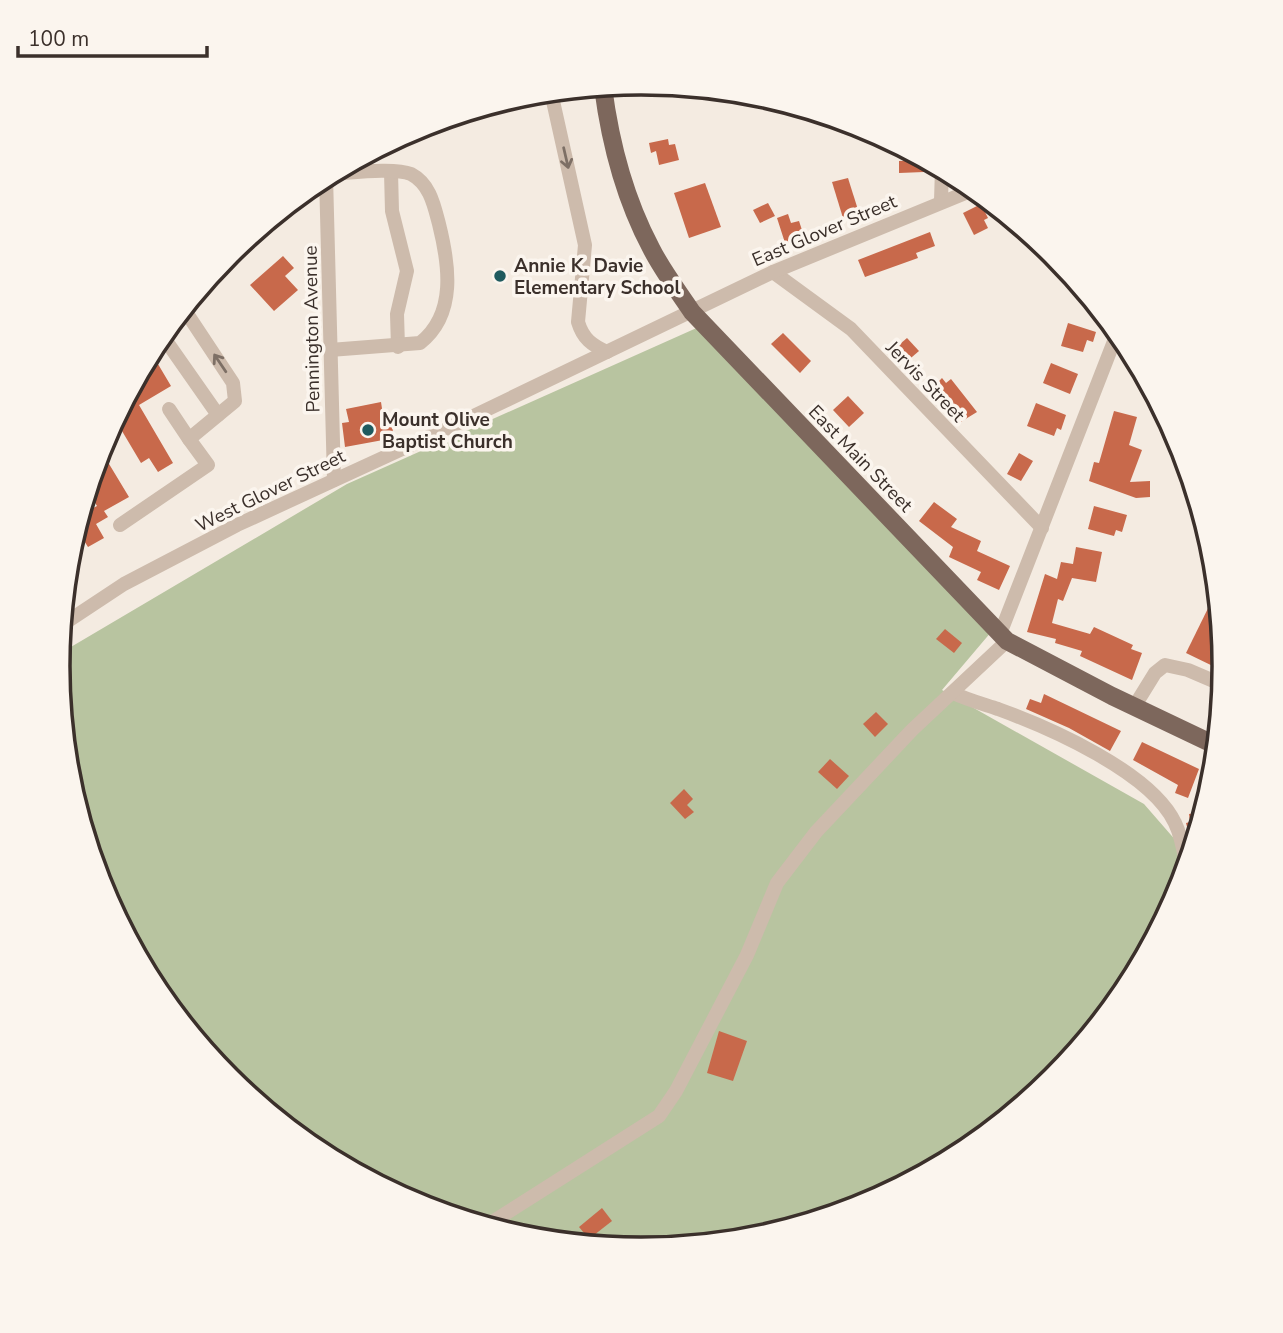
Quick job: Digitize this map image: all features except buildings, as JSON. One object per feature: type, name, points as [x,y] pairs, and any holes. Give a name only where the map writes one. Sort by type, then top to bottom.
[{"type":"main road","name":"East Main Street","points":[[605,96],[622,177],[638,218],[651,248],[692,312],[1004,637],[1134,707],[1208,742]]},
{"type":"street","points":[[553,102],[585,253],[578,322],[582,333],[592,345],[607,352]]},
{"type":"street","points":[[391,172],[392,211],[407,271],[397,314],[398,347]]},
{"type":"street","points":[[330,350],[420,344],[430,336],[445,303],[450,271],[433,201],[426,188],[409,173],[353,174]]},
{"type":"street","points":[[941,201],[942,181]]},
{"type":"street","name":"Pennington Avenue","points":[[328,189],[334,480]]},
{"type":"street","name":"East Glover Street","points":[[692,312],[772,272],[962,193]]},
{"type":"street","name":"Jervis Street","points":[[772,272],[852,329],[1042,528]]},
{"type":"street","name":"West Glover Street","points":[[72,618],[124,584],[237,525],[692,312]]},
{"type":"street","points":[[189,317],[233,383],[235,401],[189,439]]},
{"type":"street","points":[[496,1219],[659,1116],[676,1091],[747,955],[776,883],[816,832],[912,730],[953,693],[1004,637],[1042,528],[1113,344]]},
{"type":"street","points":[[169,345],[218,415]]},
{"type":"street","points":[[120,526],[208,465],[169,410]]},
{"type":"street","points":[[1134,707],[1155,673],[1165,665],[1188,670],[1213,681]]},
{"type":"street","points":[[953,693],[1037,726],[1132,775],[1174,820],[1184,847]]},
{"type":"green space","points":[[701,326],[992,631],[942,690],[1144,804],[1183,849],[1154,919],[1117,984],[1046,1071],[959,1142],[894,1179],[860,1194],[825,1208],[753,1227],[679,1237],[642,1238],[604,1237],[530,1227],[458,1208],[423,1194],[389,1179],[324,1142],[265,1096],[237,1071],[212,1043],[166,984],[129,919],[100,850],[81,778],[71,704],[71,647],[347,484]]},
{"type":"place","name":"Annie K. Davie Elementary School","points":[[500,276]]},
{"type":"place","name":"Mount Olive Baptist Church","points":[[368,430]]}]
